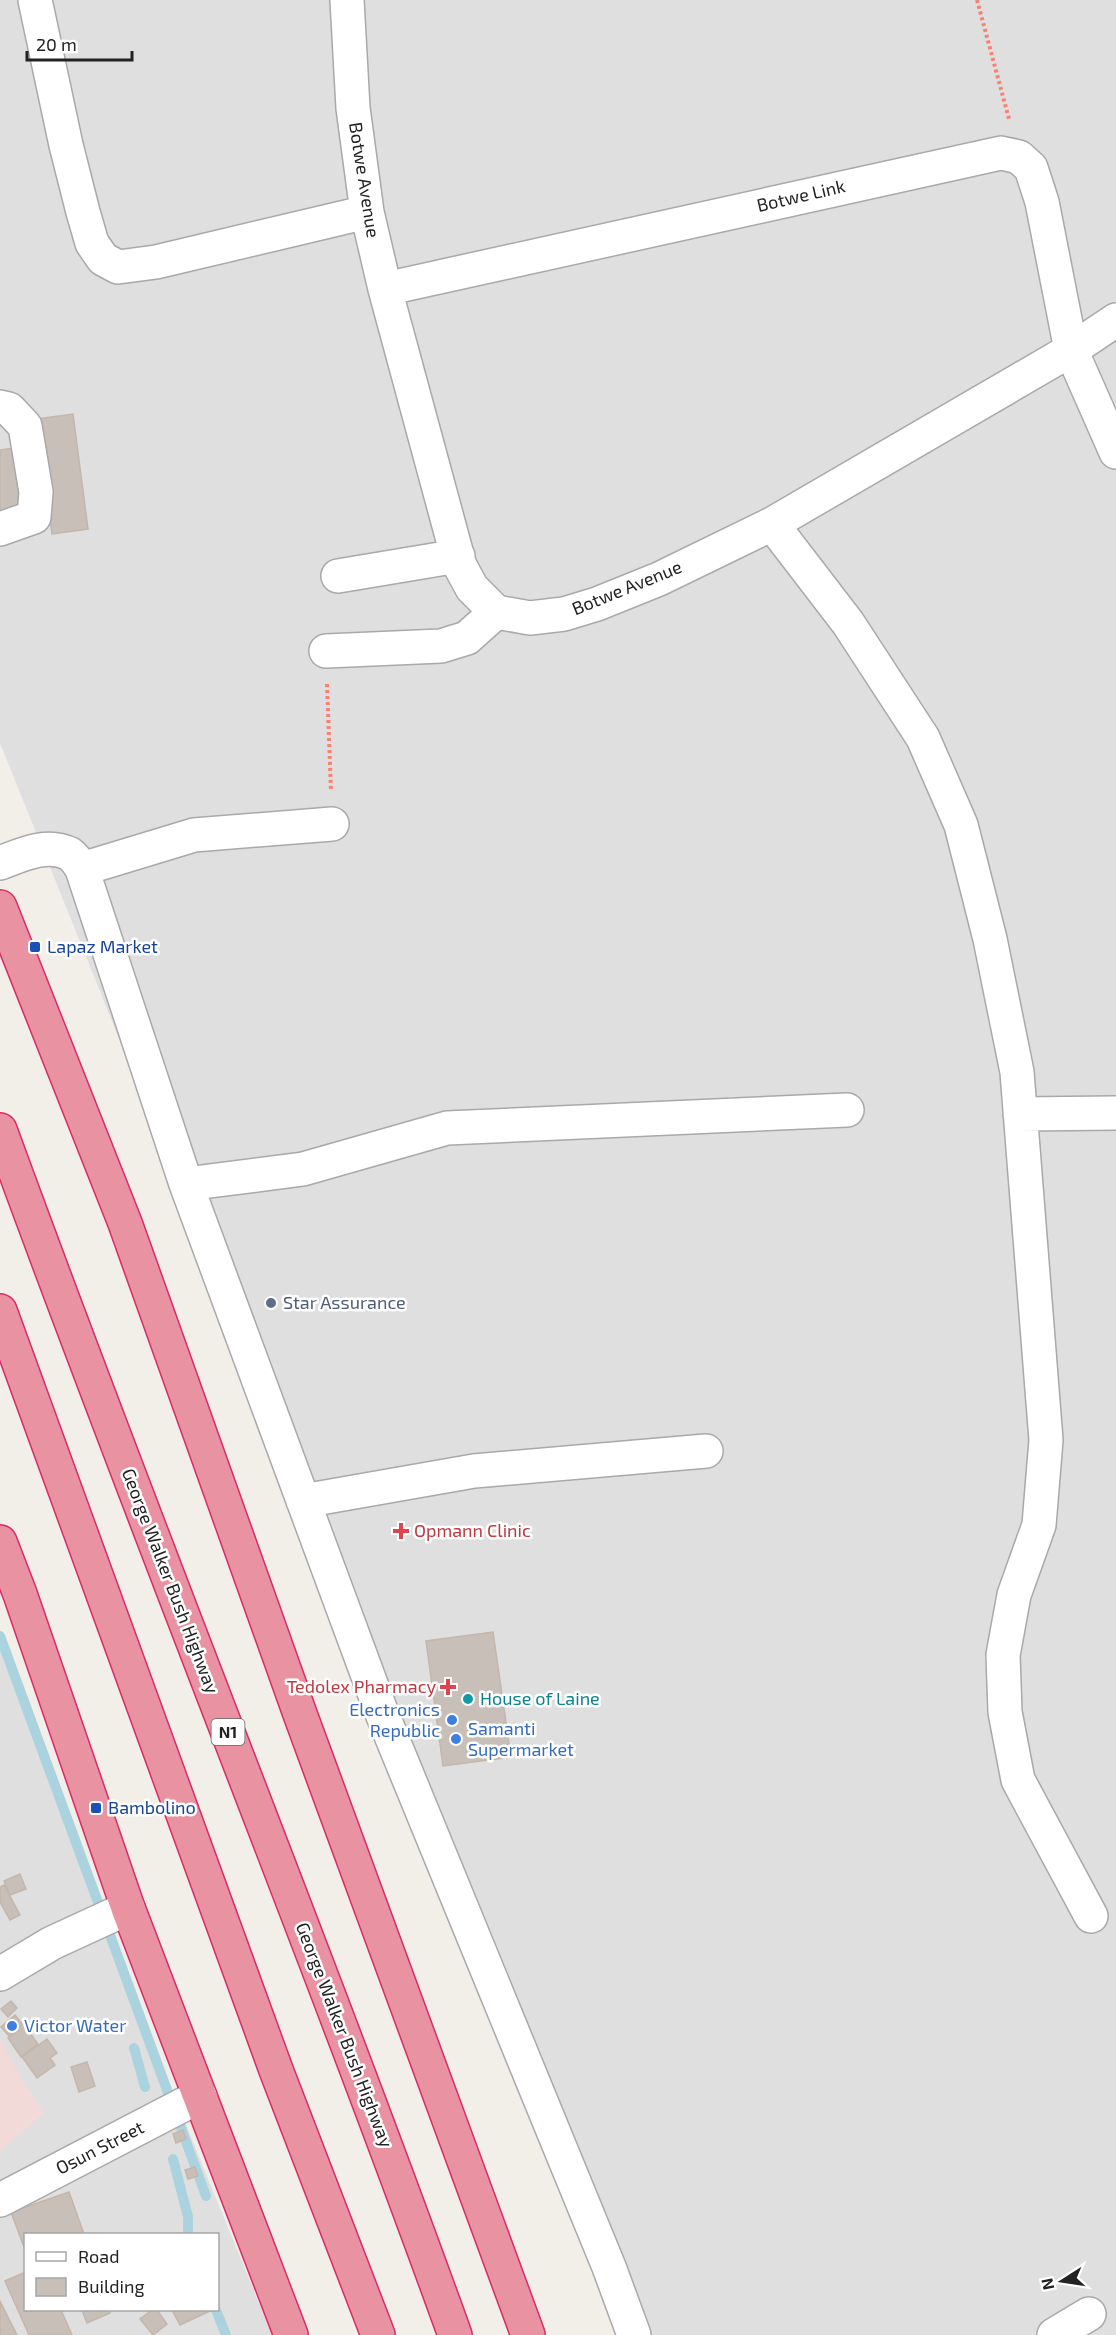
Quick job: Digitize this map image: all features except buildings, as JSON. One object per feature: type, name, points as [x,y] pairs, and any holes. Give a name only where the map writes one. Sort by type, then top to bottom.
[{"type":"highway","points":[[0,907],[125,1223],[296,1703],[528,2335]]},
{"type":"highway","name":"George Walker Bush Highway","points":[[0,1130],[151,1533],[334,2007],[455,2335]]},
{"type":"highway","points":[[0,1311],[276,2070],[378,2335]]},
{"type":"highway","points":[[0,1542],[10,1597],[291,2335]]},
{"type":"street","points":[[35,0],[83,212],[92,243],[103,259],[118,267],[156,262],[367,212]]},
{"type":"street","name":"Botwe Avenue","points":[[347,0],[353,108],[367,212],[385,289],[460,566],[472,588],[496,612],[530,618],[564,614],[597,604],[659,579],[772,524],[1071,350],[1116,320]]},
{"type":"street","name":"Botwe Link","points":[[385,289],[963,160],[1001,153],[1019,157]]},
{"type":"street","points":[[1019,157],[1031,168],[1042,202],[1071,350],[1116,452]]},
{"type":"street","points":[[0,407],[9,409],[25,426],[36,492],[34,517],[0,529]]},
{"type":"street","points":[[772,524],[848,623],[923,738],[961,825],[990,939],[1017,1072],[1046,1440],[1039,1525],[1014,1595],[1003,1655],[1005,1712],[1017,1780],[1091,1916]]},
{"type":"street","points":[[338,576],[458,556]]},
{"type":"street","points":[[326,651],[441,646],[467,638],[496,612]]},
{"type":"street","points":[[82,869],[194,835],[332,824]]},
{"type":"street","points":[[0,863],[34,850],[52,849],[71,854],[82,869],[186,1184],[381,1711],[609,2267],[633,2335]]},
{"type":"street","points":[[186,1184],[303,1169],[447,1128],[847,1110]]},
{"type":"street","points":[[1020,1114],[1116,1113]]},
{"type":"street","points":[[303,1501],[474,1471],[706,1451]]},
{"type":"street","points":[[0,1974],[52,1943],[128,1908]]},
{"type":"street","name":"Osun Street","points":[[0,2200],[200,2096]]},
{"type":"street","points":[[1054,2335],[1089,2314]]},
{"type":"path","points":[[977,0],[1019,157]]},
{"type":"path","points":[[326,651],[332,824]]},
{"type":"shaded area","points":[[0,0],[1116,0],[1116,2335],[626,2335],[283,1446],[0,743]]},
{"type":"shaded area","points":[[0,1651],[109,1937],[272,2335],[0,2335]]},
{"type":"shaded area","points":[[0,2038],[23,2082],[44,2113],[0,2151]]},
{"type":"waterway","points":[[0,1636],[206,2196]]},
{"type":"waterway","points":[[134,2048],[145,2087]]},
{"type":"waterway","points":[[173,2159],[188,2217],[188,2233]]},
{"type":"waterway","points":[[216,2311],[226,2335]]},
{"type":"place","name":"Lapaz Market","points":[[35,947]]},
{"type":"place","name":"Star Assurance","points":[[271,1303]]},
{"type":"place","name":"Opmann Clinic","points":[[401,1531]]},
{"type":"place","name":"Tedolex Pharmacy","points":[[448,1687]]},
{"type":"place","name":"House of Laine","points":[[468,1699]]},
{"type":"place","name":"Electronics Republic","points":[[452,1720]]},
{"type":"place","name":"Samanti Supermarket","points":[[456,1739]]},
{"type":"place","name":"Bambolino","points":[[96,1808]]},
{"type":"place","name":"Victor Water","points":[[12,2026]]}]
